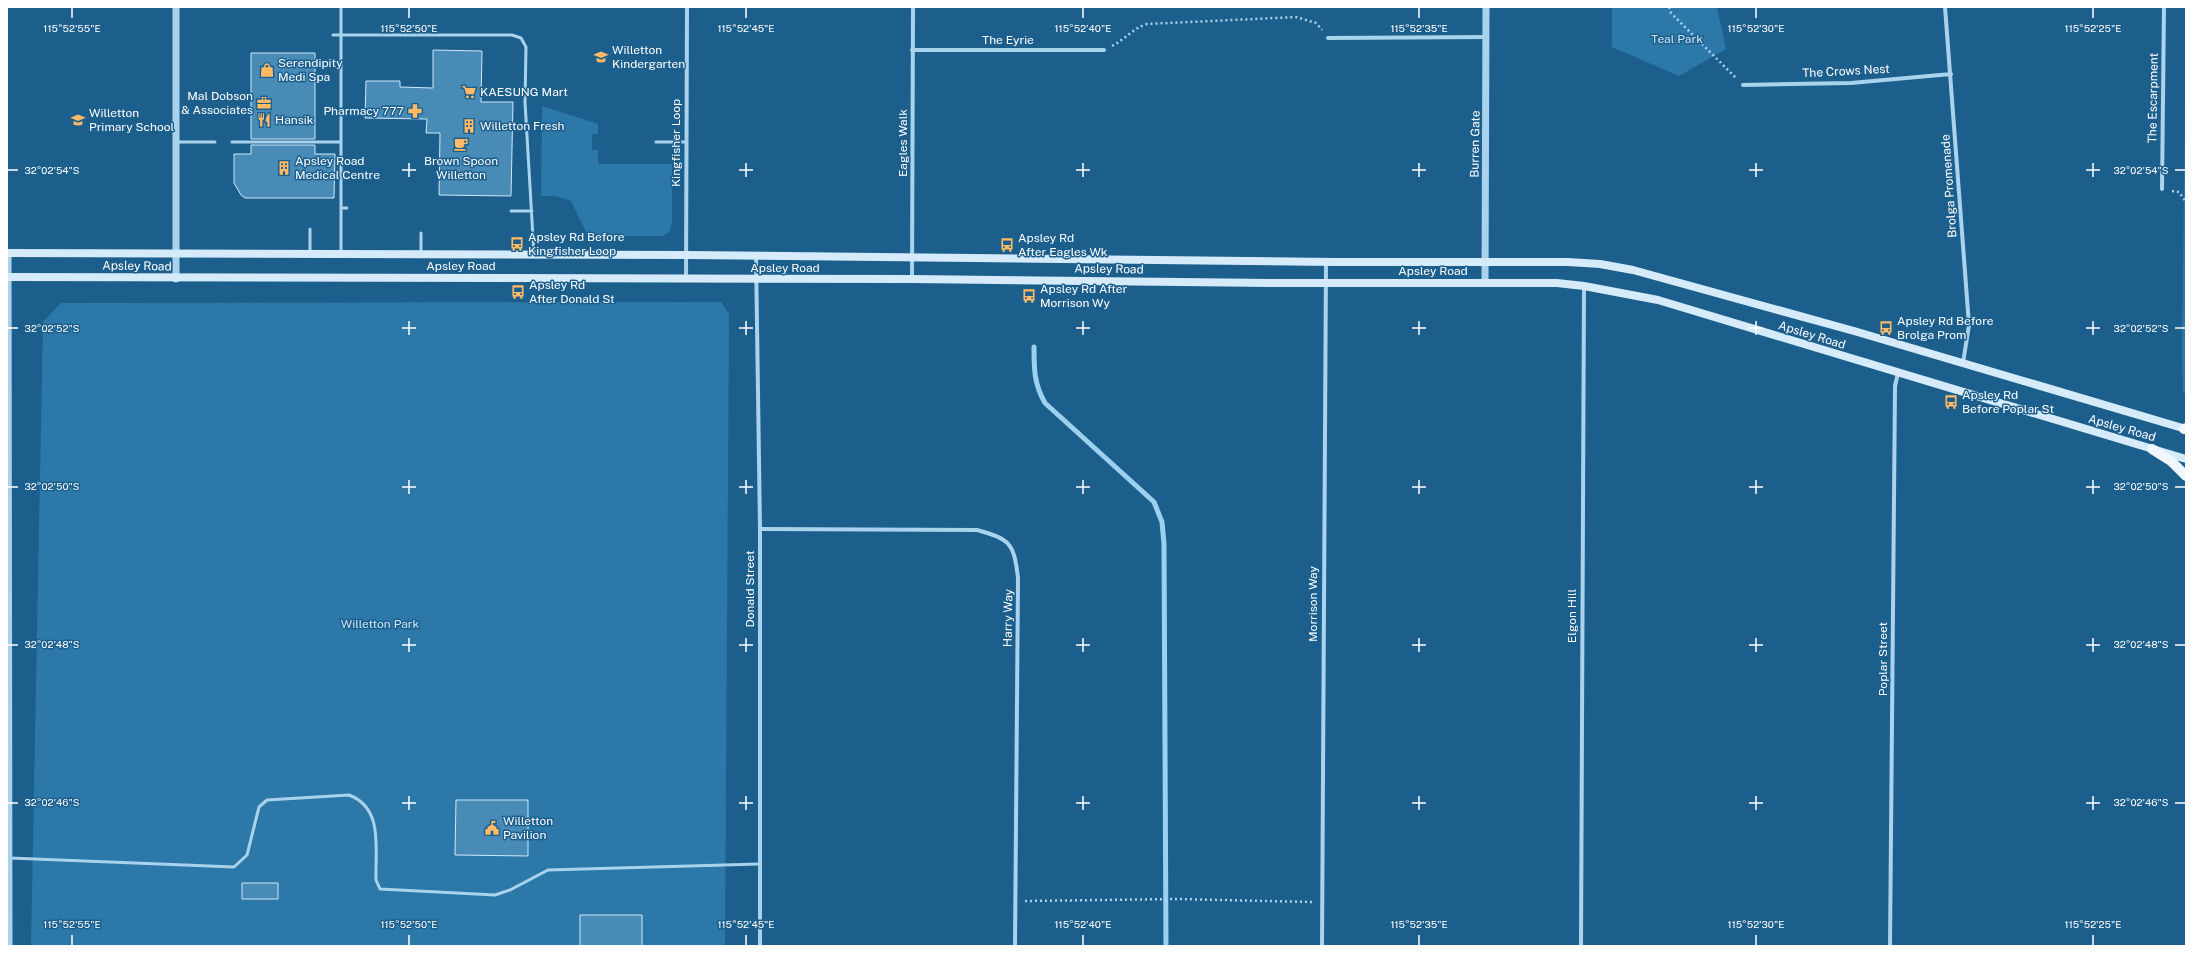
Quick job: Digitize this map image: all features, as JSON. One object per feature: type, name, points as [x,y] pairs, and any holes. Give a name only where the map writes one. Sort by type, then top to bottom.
[{"type":"main road","name":"Apsley Road","points":[[7,253],[686,255],[1485,261],[1600,264],[1633,270],[1854,331],[2185,429]]},
{"type":"main road","name":"Apsley Road","points":[[7,277],[176,279],[912,279],[1556,283],[1584,286],[1658,300],[2186,459]]},
{"type":"main road","points":[[2152,449],[2171,461],[2186,476]]},
{"type":"street","points":[[176,7],[176,279]]},
{"type":"street","name":"Kingfisher Loop","points":[[686,279],[687,7]]},
{"type":"street","name":"Eagles Walk","points":[[912,279],[913,7]]},
{"type":"street","name":"Burren Gate","points":[[1484,282],[1487,37],[1486,7]]},
{"type":"street","name":"Brolga Promenade","points":[[1945,7],[1970,325],[1963,364]]},
{"type":"street","name":"The Escarpment","points":[[2162,189],[2164,7]]},
{"type":"street","points":[[1328,38],[1487,37]]},
{"type":"street","name":"The Eyrie","points":[[912,50],[1104,50]]},
{"type":"street","name":"The Crows Nest","points":[[1743,85],[1851,83],[1950,74]]},
{"type":"street","points":[[7,253],[7,793],[10,858],[9,946]]},
{"type":"street","name":"Donald Street","points":[[756,256],[760,529],[760,946]]},
{"type":"street","name":"Morrison Way","points":[[1322,946],[1326,261]]},
{"type":"street","name":"Elgon Hill","points":[[1580,946],[1584,286]]},
{"type":"street","name":"Poplar Street","points":[[1890,946],[1895,402],[1898,373]]},
{"type":"street","name":"Harry Way","points":[[760,529],[977,530],[1000,537],[1016,554],[1018,578],[1015,946]]},
{"type":"lane","points":[[341,7],[341,255]]},
{"type":"lane","points":[[333,35],[512,35],[521,38],[526,47],[525,102],[534,255]]},
{"type":"lane","points":[[175,142],[215,142]]},
{"type":"lane","points":[[232,142],[341,142]]},
{"type":"lane","points":[[656,142],[686,142]]},
{"type":"lane","points":[[341,164],[347,164]]},
{"type":"lane","points":[[341,208],[347,208]]},
{"type":"lane","points":[[511,211],[532,211]]},
{"type":"lane","points":[[310,229],[310,255]]},
{"type":"lane","points":[[421,233],[421,255]]},
{"type":"lane","points":[[10,858],[234,867],[247,855],[259,807],[267,800],[349,796],[359,799],[368,808],[374,819],[376,880],[380,889],[495,895],[510,890],[548,870],[759,864]]},
{"type":"path","points":[[1669,7],[1671,13],[1743,85]]},
{"type":"path","points":[[1104,50],[1124,40],[1135,28],[1147,24],[1162,23],[1296,17],[1316,23],[1328,38]]},
{"type":"path","points":[[2162,189],[2179,192],[2186,202]]},
{"type":"path","points":[[1015,901],[1177,899],[1322,902]]},
{"type":"green space","name":"Teal Park","points":[[1612,7],[1717,7],[1726,49],[1679,76],[1612,47]]},
{"type":"green space","points":[[2186,24],[2186,394],[2183,393],[2182,354]]},
{"type":"green space","points":[[542,106],[598,124],[598,134],[592,134],[592,150],[598,150],[598,164],[672,164],[672,224],[669,232],[662,236],[588,236],[571,201],[555,196],[541,196]]},
{"type":"green space","name":"Willetton Park","points":[[721,302],[729,314],[725,946],[31,946],[43,322],[61,303]]},
{"type":"building","name":"Willetton Fresh","points":[[433,50],[482,51],[481,102],[513,102],[511,196],[439,195],[440,133],[426,133],[427,119],[365,118],[366,81],[400,81],[400,87],[433,88]]},
{"type":"building","points":[[251,53],[315,53],[315,139],[251,139]]},
{"type":"building","name":"Apsley Road Medical Centre","points":[[251,145],[315,145],[315,154],[335,154],[334,198],[245,198],[241,195],[234,183],[234,154],[251,154]]},
{"type":"building","name":"Willetton Pavilion","points":[[456,800],[528,800],[528,856],[455,855]]},
{"type":"building","points":[[242,883],[278,883],[278,899],[242,899]]},
{"type":"building","points":[[580,915],[642,915],[642,946],[580,946]]},
{"type":"waterway","points":[[1034,347],[1035,376],[1041,396],[1045,403],[1154,502],[1162,522],[1164,544],[1166,946]]},
{"type":"place","name":"Willetton Kindergarten","points":[[601,57]]},
{"type":"place","name":"Serendipity Medi Spa","points":[[267,70]]},
{"type":"place","name":"KAESUNG Mart","points":[[469,92]]},
{"type":"place","name":"Mal Dobson & Associates","points":[[264,103]]},
{"type":"place","name":"Pharmacy 777","points":[[415,111]]},
{"type":"place","name":"Willetton Primary School","points":[[78,120]]},
{"type":"place","name":"Hansik","points":[[264,120]]},
{"type":"place","name":"Willetton Fresh","points":[[469,126]]},
{"type":"place","name":"Brown Spoon Willetton","points":[[461,144]]},
{"type":"place","name":"Apsley Road Medical Centre","points":[[284,168]]},
{"type":"place","name":"Apsley Rd Before Kingfisher Loop","points":[[517,244]]},
{"type":"place","name":"Apsley Rd After Eagles Wk","points":[[1007,245]]},
{"type":"place","name":"Apsley Rd After Donald St","points":[[518,292]]},
{"type":"place","name":"Apsley Rd After Morrison Wy","points":[[1029,296]]},
{"type":"place","name":"Apsley Rd Before Brolga Prom","points":[[1886,328]]},
{"type":"place","name":"Apsley Rd Before Poplar St","points":[[1951,402]]},
{"type":"place","name":"Willetton Pavilion","points":[[492,828]]}]
